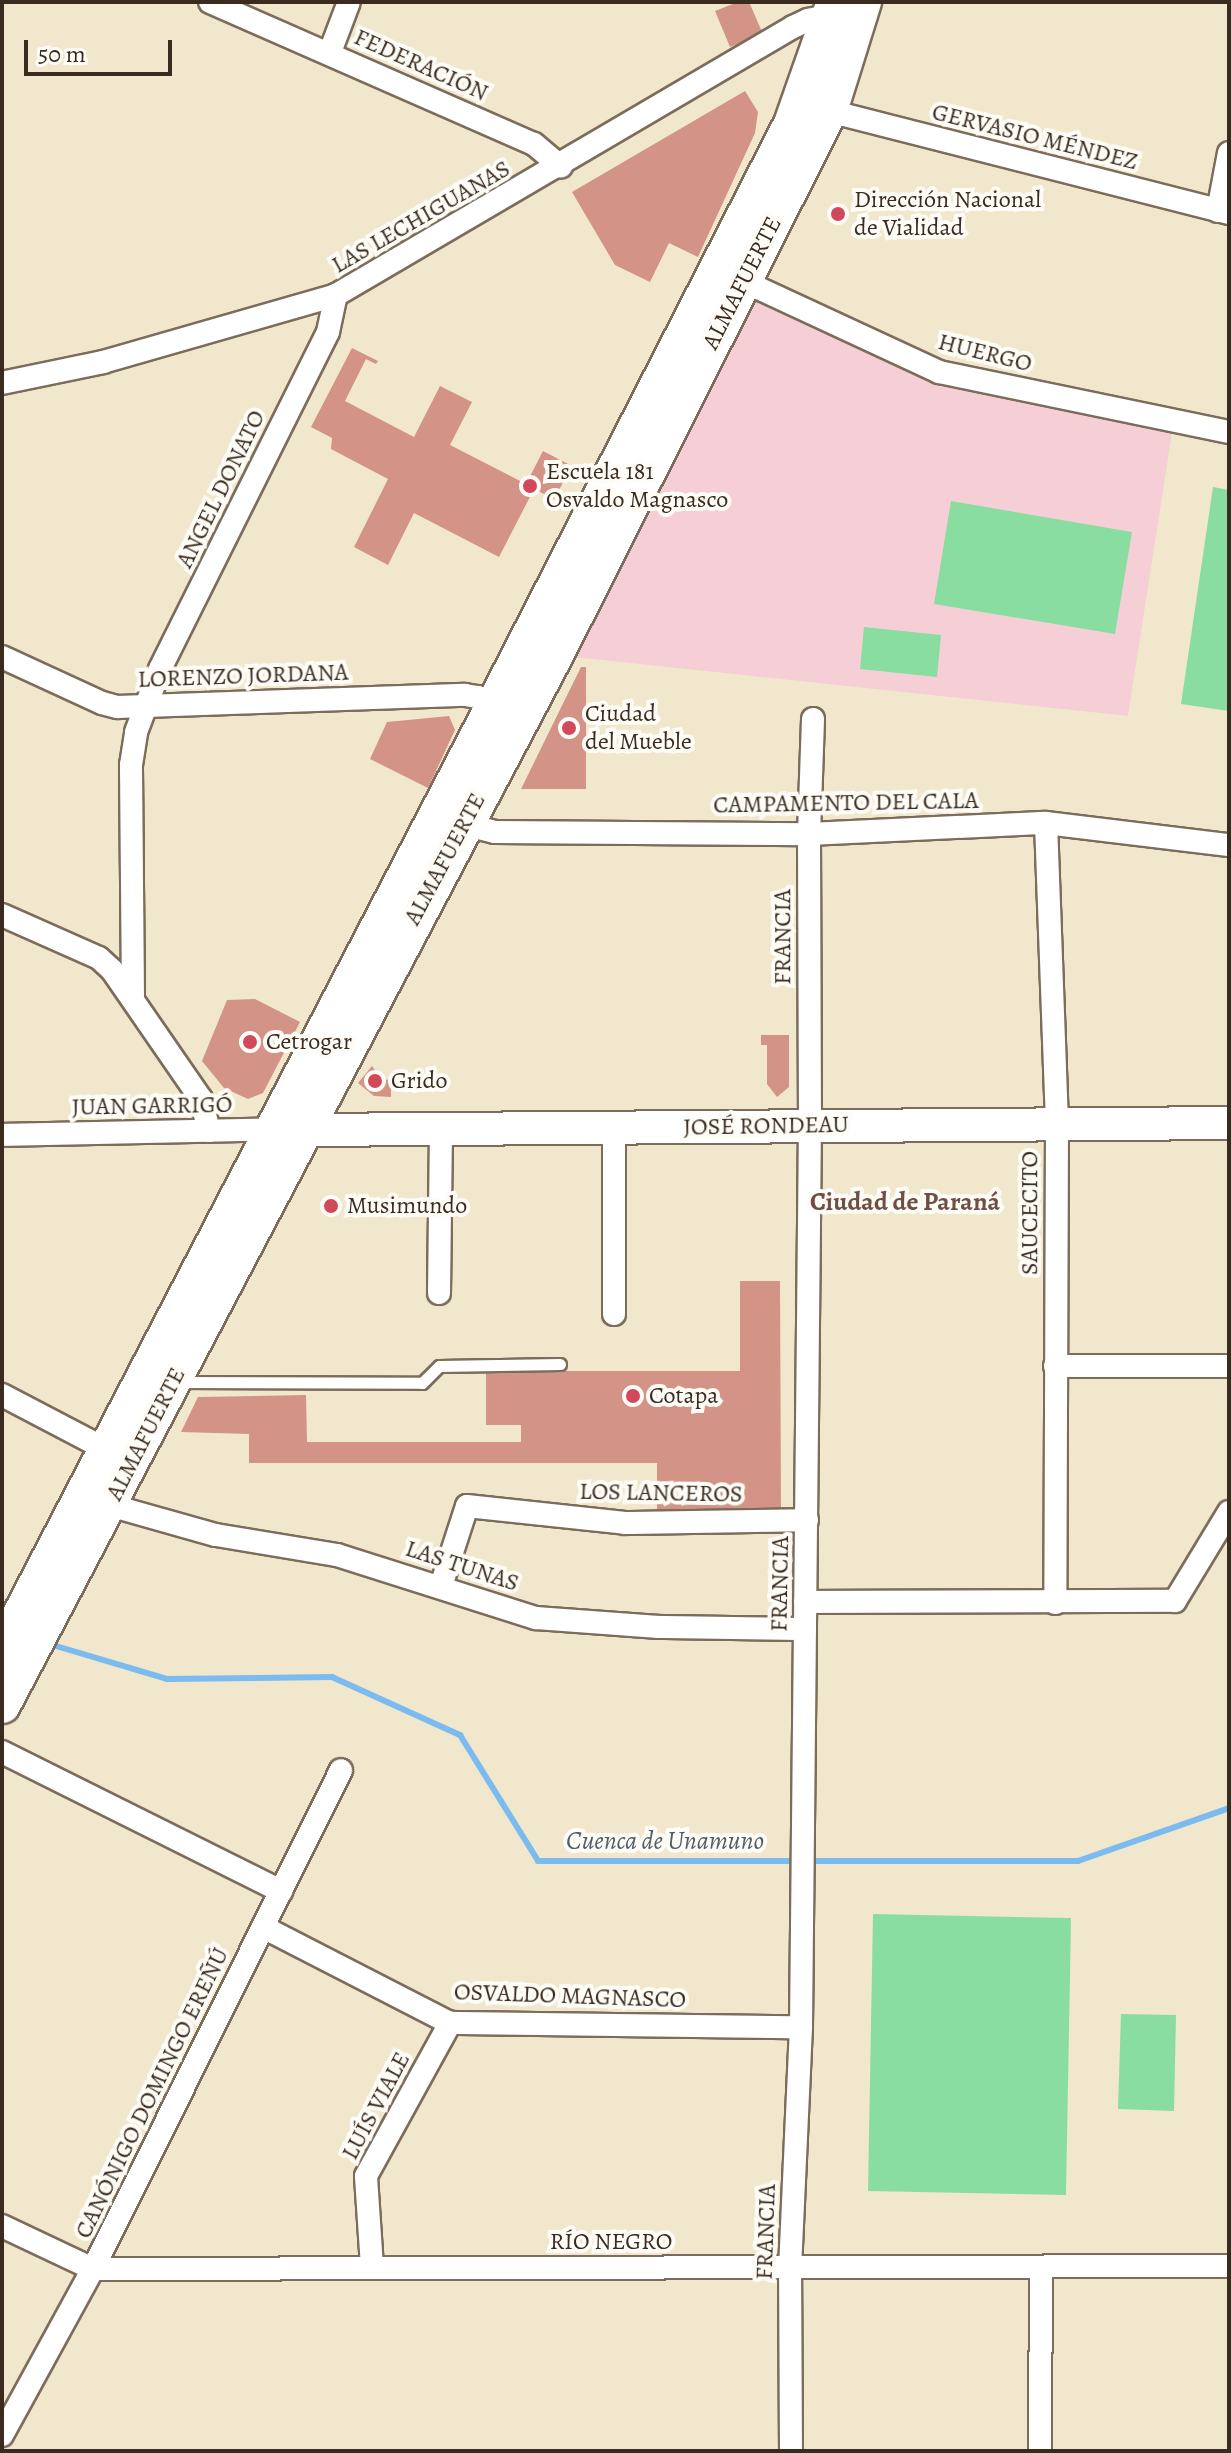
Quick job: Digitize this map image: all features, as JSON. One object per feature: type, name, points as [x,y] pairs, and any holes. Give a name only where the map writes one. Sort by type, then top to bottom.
[{"type":"main road","name":"ALMAFUERTE","points":[[2,1651],[107,1450],[463,824],[555,655],[829,111],[843,6]]},
{"type":"main road","name":"ALMAFUERTE","points":[[2,1705],[173,1382],[289,1130],[494,706],[792,124],[843,6]]},
{"type":"street","name":"FEDERACIÓN","points":[[210,2],[534,144],[561,167]]},
{"type":"street","points":[[330,52],[349,2]]},
{"type":"street","name":"LAS LECHIGUANAS","points":[[2,383],[103,362],[336,295],[561,167],[793,27],[843,6]]},
{"type":"street","name":"GERVASIO MÉNDEZ","points":[[829,111],[1224,212]]},
{"type":"street","points":[[1224,212],[1229,153]]},
{"type":"street","name":"HUERGO","points":[[743,281],[939,372],[1229,432]]},
{"type":"street","name":"ANGEL DONATO","points":[[133,997],[131,765],[136,732],[160,669],[328,332],[336,295]]},
{"type":"street","name":"LORENZO JORDANA","points":[[2,657],[102,703],[146,706],[465,695],[478,697],[494,706]]},
{"type":"street","name":"FRANCIA","points":[[791,2451],[790,2269],[801,2027],[810,1125],[809,834],[813,719]]},
{"type":"street","name":"CAMPAMENTO DEL CALA","points":[[463,824],[495,832],[809,834],[1046,823],[1229,845]]},
{"type":"street","name":"SAUCECITO","points":[[1046,823],[1057,1125],[1055,1603]]},
{"type":"street","points":[[2,915],[99,958],[133,997],[201,1099],[209,1131]]},
{"type":"street","name":"JOSÉ RONDEAU","points":[[289,1130],[1229,1123]]},
{"type":"street","points":[[614,1128],[614,1314]]},
{"type":"street","name":"JUAN GARRIGÓ","points":[[2,1135],[289,1130]]},
{"type":"street","points":[[439,1293],[441,1130]]},
{"type":"street","points":[[1055,1366],[1229,1366]]},
{"type":"street","points":[[2,1395],[107,1450]]},
{"type":"street","name":"LAS TUNAS","points":[[109,1505],[216,1535],[337,1555],[536,1618],[659,1627],[805,1629]]},
{"type":"street","name":"LOS LANCEROS","points":[[441,1586],[467,1506],[625,1523],[807,1520]]},
{"type":"street","points":[[805,1602],[1175,1601],[1229,1512]]},
{"type":"street","points":[[2,1752],[281,1891]]},
{"type":"street","name":"CANÓNIGO DOMINGO EREÑÚ","points":[[2,2435],[93,2269],[341,1770]]},
{"type":"street","name":"OSVALDO MAGNASCO","points":[[263,1927],[450,2023],[801,2027]]},
{"type":"street","name":"LUÍS VIALE","points":[[372,2267],[366,2176],[450,2023]]},
{"type":"street","name":"RÍO NEGRO","points":[[2,2226],[93,2269],[1229,2266]]},
{"type":"street","points":[[1040,2451],[1041,2268]]},
{"type":"lane","points":[[173,1382],[422,1383],[439,1366],[560,1364]]},
{"type":"shaded area","points":[[743,281],[939,372],[1174,420],[1128,716],[555,655]]},
{"type":"green space","points":[[1213,487],[1229,490],[1229,711],[1181,704]]},
{"type":"green space","points":[[951,501],[1132,532],[1115,634],[934,604]]},
{"type":"green space","points":[[864,627],[941,635],[937,677],[860,669]]},
{"type":"green space","points":[[873,1914],[1071,1918],[1066,2195],[868,2191]]},
{"type":"green space","points":[[1121,2014],[1176,2015],[1174,2111],[1118,2109]]},
{"type":"building","points":[[738,2],[749,2],[763,34],[730,47],[715,11]]},
{"type":"building","points":[[745,91],[758,112],[755,133],[698,257],[669,243],[650,282],[615,265],[572,192]]},
{"type":"building","points":[[352,348],[378,361],[376,364],[366,359],[345,401],[414,437],[440,386],[472,402],[450,445],[526,484],[543,451],[572,466],[554,499],[534,489],[499,557],[414,513],[388,565],[354,547],[388,479],[331,449],[332,438],[311,427]]},
{"type":"building","name":"Ciudad del Mueble","points":[[581,667],[586,667],[586,789],[521,789]]},
{"type":"building","points":[[449,716],[455,730],[428,788],[370,759],[387,722]]},
{"type":"building","name":"Cetrogar","points":[[255,999],[300,1022],[263,1093],[248,1099],[224,1088],[202,1061],[227,1000]]},
{"type":"building","points":[[761,1035],[789,1035],[789,1087],[777,1097],[767,1084],[767,1045],[761,1045]]},
{"type":"building","name":"Grido","points":[[372,1066],[381,1079],[391,1080],[391,1097],[374,1096],[358,1083]]},
{"type":"building","name":"Cotapa","points":[[740,1281],[780,1281],[781,1511],[657,1511],[657,1463],[249,1463],[249,1434],[181,1432],[198,1397],[306,1395],[307,1442],[521,1442],[521,1425],[486,1425],[486,1371],[740,1371]]},
{"type":"waterway","name":"Cuenca de Unamuno","points":[[46,1643],[167,1679],[332,1677],[460,1735],[538,1861],[1078,1861],[1229,1808]]},
{"type":"place","name":"Dirección Nacional de Vialidad","points":[[838,214]]},
{"type":"place","name":"Escuela 181 Osvaldo Magnasco","points":[[530,486]]},
{"type":"place","name":"Ciudad del Mueble","points":[[569,728]]},
{"type":"place","name":"Cetrogar","points":[[250,1042]]},
{"type":"place","name":"Grido","points":[[375,1081]]},
{"type":"place","name":"Musimundo","points":[[331,1206]]},
{"type":"place","name":"Cotapa","points":[[633,1396]]},
{"type":"district","name":"Ciudad de Paraná","points":[[905,1202]]}]
